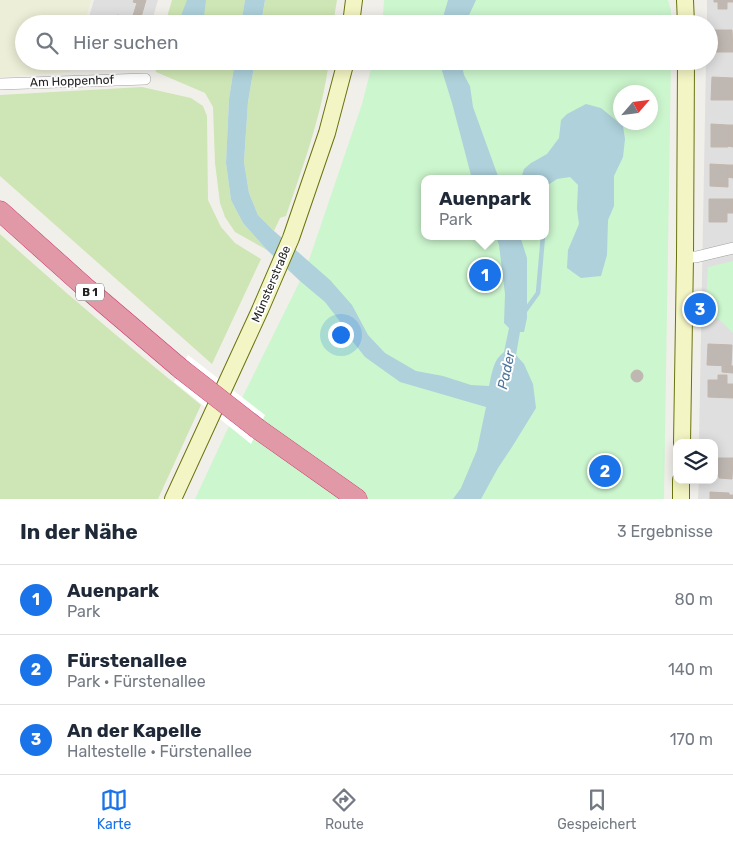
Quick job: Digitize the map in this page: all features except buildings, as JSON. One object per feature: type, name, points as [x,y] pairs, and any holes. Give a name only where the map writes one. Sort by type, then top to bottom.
[{"type":"highway","name":"B 1","points":[[0,211],[181,369],[258,429],[357,499]]},
{"type":"main road","points":[[352,15],[354,0]]},
{"type":"main road","points":[[685,0],[686,15]]},
{"type":"main road","name":"Münsterstraße","points":[[173,499],[291,238],[327,133],[344,70]]},
{"type":"main road","points":[[682,439],[686,70]]},
{"type":"main road","points":[[681,484],[681,499]]},
{"type":"street","name":"Am Hoppenhof","points":[[0,84],[145,79]]},
{"type":"street","points":[[685,257],[696,257],[733,248]]},
{"type":"shaded area","points":[[94,0],[158,0],[154,15],[90,15]]},
{"type":"shaded area","points":[[707,0],[733,0],[733,499],[698,499],[699,484],[718,484],[718,439],[699,439],[706,70],[718,70],[718,15],[707,15]]},
{"type":"green space","points":[[0,0],[91,0],[87,15],[15,15],[15,70],[71,70],[70,72],[0,77]]},
{"type":"green space","points":[[172,0],[245,0],[242,15],[168,15]]},
{"type":"green space","points":[[265,0],[337,0],[334,15],[262,15]]},
{"type":"green space","points":[[384,0],[668,0],[671,10],[671,15],[383,15]]},
{"type":"green space","points":[[156,70],[234,70],[229,99],[226,163],[231,200],[243,223],[267,250],[235,232],[225,217],[220,203],[215,163],[213,107],[205,93],[156,72]]},
{"type":"green space","points":[[253,70],[328,70],[317,121],[305,159],[286,216],[280,218],[274,231],[258,215],[249,193],[244,162],[248,102]]},
{"type":"green space","points":[[371,70],[671,70],[664,499],[195,499],[309,260],[362,104]]},
{"type":"green space","points":[[142,87],[191,98],[203,106],[207,116],[208,200],[221,227],[235,243],[261,259],[212,364],[0,176],[0,95]]},
{"type":"green space","points":[[0,234],[99,321],[201,405],[158,499],[0,499]]},
{"type":"green space","points":[[733,261],[733,333],[719,319],[705,317],[708,267]]},
{"type":"water","points":[[187,0],[206,0],[204,15],[182,15]]},
{"type":"water","points":[[245,0],[265,0],[262,15],[242,15]]},
{"type":"water","points":[[448,0],[476,0],[469,15],[444,15]]},
{"type":"water","name":"Pader","points":[[234,70],[253,70],[248,102],[244,162],[249,193],[258,215],[330,280],[352,305],[368,335],[385,353],[416,371],[443,376],[471,385],[489,386],[495,363],[504,352],[509,328],[504,323],[505,294],[497,240],[521,240],[527,258],[527,318],[524,332],[520,332],[516,355],[524,364],[533,384],[536,408],[481,499],[453,499],[461,488],[477,450],[486,407],[400,382],[365,357],[325,302],[267,250],[243,223],[231,200],[226,163],[229,99]]},
{"type":"water","points":[[442,70],[463,70],[470,86],[473,107],[498,175],[471,175]]},
{"type":"water","points":[[586,104],[601,108],[613,118],[613,130],[624,130],[625,139],[623,157],[614,176],[614,206],[608,220],[607,255],[601,276],[581,278],[567,268],[568,250],[579,224],[577,209],[578,185],[570,177],[557,179],[549,184],[549,175],[522,175],[524,169],[547,154],[559,138],[561,120],[567,114]]},
{"type":"pier","points":[[188,355],[265,415],[251,444],[174,382]]},
{"type":"waterway","points":[[525,311],[538,293],[543,240]]},
{"type":"place","name":"Auenpark","points":[[485,275]]},
{"type":"place","name":"An der Kapelle","points":[[700,309]]},
{"type":"place","name":"Fürstenallee","points":[[605,471]]}]
